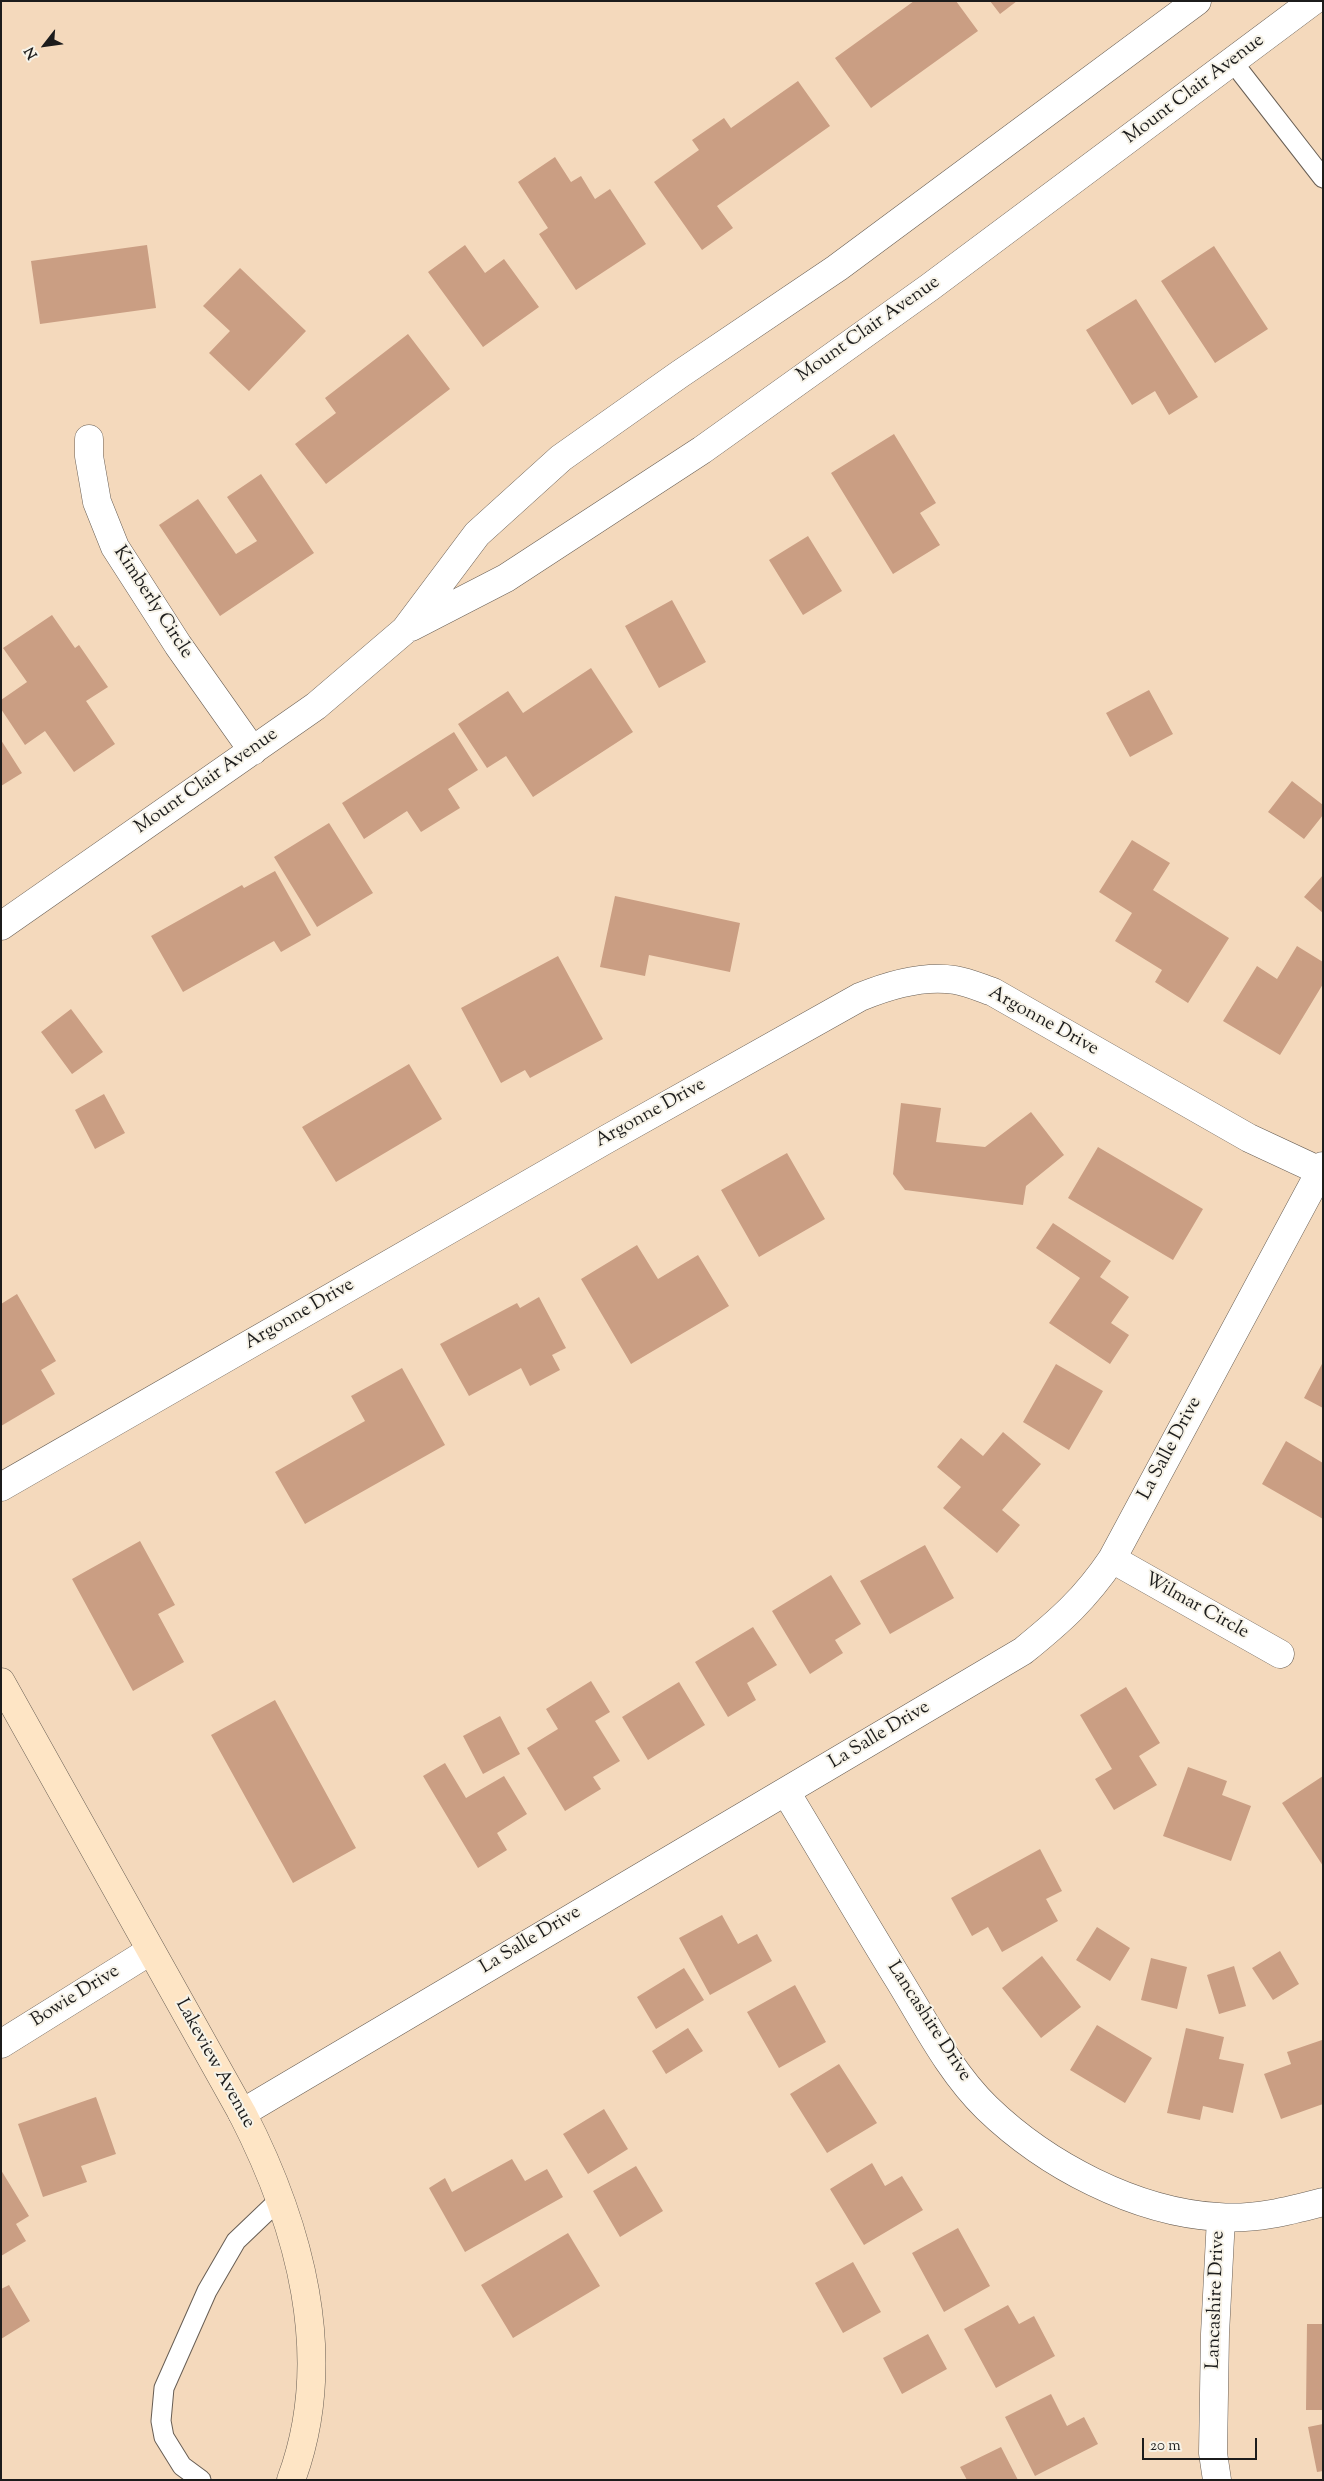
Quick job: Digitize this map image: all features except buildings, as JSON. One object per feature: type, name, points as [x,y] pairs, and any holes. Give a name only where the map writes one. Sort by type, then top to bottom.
[{"type":"street","name":"Mount Clair Avenue","points":[[406,630],[477,534],[561,458],[680,374],[837,268],[1197,1]]},
{"type":"street","name":"Mount Clair Avenue","points":[[1,926],[316,706],[406,630],[506,578],[702,450],[930,288],[1313,1]]},
{"type":"street","name":"Kimberly Circle","points":[[88,439],[96,502],[115,546],[178,645],[252,751]]},
{"type":"street","name":"Argonne Drive","points":[[1,1487],[607,1139],[860,997],[880,989],[926,979],[956,980],[993,992],[1249,1138],[1321,1168]]},
{"type":"street","name":"La Salle Drive","points":[[242,2113],[1023,1651],[1069,1614],[1098,1581],[1112,1559],[1321,1168]]},
{"type":"street","name":"Wilmar Circle","points":[[1112,1559],[1280,1654]]},
{"type":"street","name":"Lakeview Avenue","points":[[1,1682],[242,2113],[268,2166],[281,2198],[300,2261],[312,2348],[311,2395],[300,2458],[291,2480]]},
{"type":"street","name":"Lancashire Drive","points":[[786,1792],[946,2058],[986,2107],[1034,2148],[1089,2180],[1154,2206],[1194,2215],[1221,2218],[1215,2334],[1213,2453],[1218,2480]]},
{"type":"street","name":"Bowie Drive","points":[[1,2044],[150,1950]]},
{"type":"street","points":[[1221,2218],[1278,2214],[1323,2202]]},
{"type":"lane","points":[[1232,61],[1323,178]]},
{"type":"lane","points":[[201,2480],[182,2466],[164,2437],[161,2413],[164,2388],[208,2291],[236,2241],[281,2198]]}]
